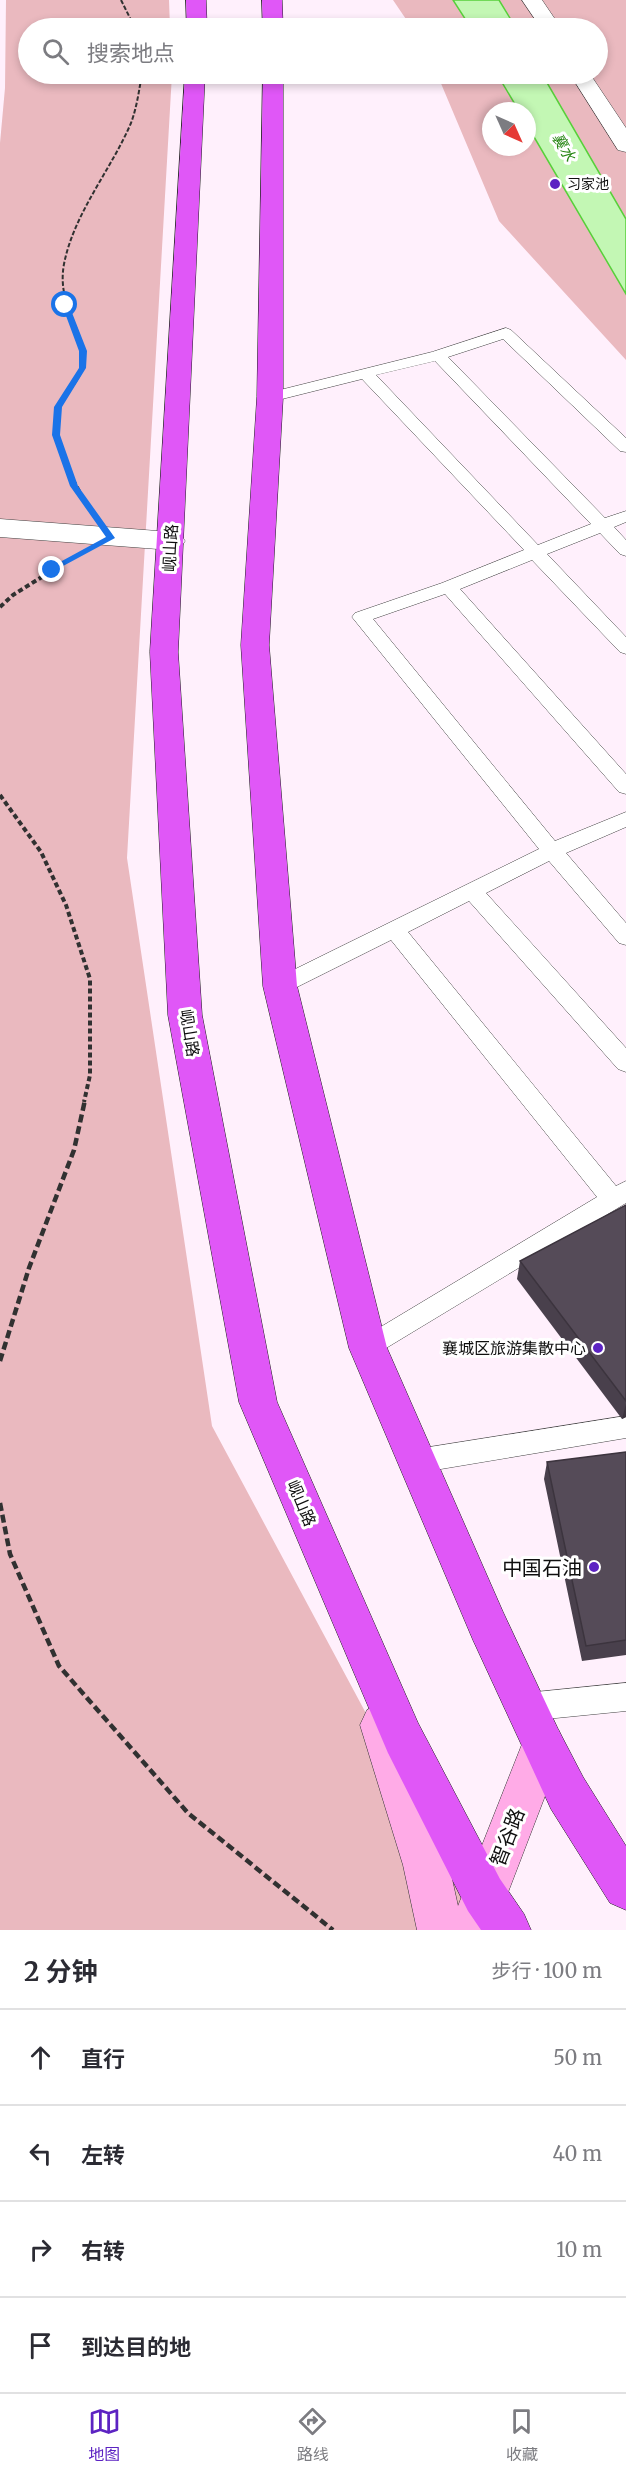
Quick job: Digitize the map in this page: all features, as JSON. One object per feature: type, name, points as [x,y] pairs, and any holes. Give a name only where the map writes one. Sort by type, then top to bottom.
[{"type":"highway","points":[[196,0],[197,18]]},
{"type":"highway","points":[[272,0],[273,18]]},
{"type":"highway","name":"岘山路","points":[[194,84],[164,652],[185,1015],[258,1402],[404,1738],[488,1918]]},
{"type":"highway","points":[[273,84],[270,397],[255,645],[280,986],[368,1348],[488,1626],[534,1725],[567,1793],[626,1887]]},
{"type":"street","points":[[532,0],[544,18]]},
{"type":"street","points":[[586,84],[626,145]]},
{"type":"street","points":[[0,528],[171,541]]},
{"type":"street","points":[[339,1589],[426,1865],[440,1930]]},
{"type":"street","name":"智谷路","points":[[488,1918],[534,1725]]},
{"type":"lane","points":[[270,397],[438,356],[506,333],[626,447]]},
{"type":"lane","points":[[438,356],[626,550]]},
{"type":"lane","points":[[366,374],[626,648]]},
{"type":"lane","points":[[626,516],[448,587],[361,617],[552,851],[626,937]]},
{"type":"lane","points":[[448,587],[626,787]]},
{"type":"lane","points":[[280,986],[552,851],[626,819]]},
{"type":"lane","points":[[472,891],[626,1063]]},
{"type":"lane","points":[[368,1348],[620,1195],[394,929]]},
{"type":"lane","points":[[417,1461],[626,1428]]},
{"type":"lane","points":[[534,1725],[626,1697]]},
{"type":"path","points":[[122,0],[130,18]]},
{"type":"path","points":[[0,607],[13,595],[52,570],[111,538],[74,486],[56,435],[58,407],[83,368],[83,351],[65,305],[61,278],[68,248],[131,124],[140,84]]},
{"type":"path","points":[[0,795],[41,852],[66,906],[90,979],[90,1075],[74,1150],[29,1268],[0,1361]]},
{"type":"path","points":[[0,1503],[10,1554],[59,1666],[188,1813],[333,1930]]},
{"type":"shaded area","points":[[6,0],[169,0],[170,18],[18,18],[18,84],[171,84],[127,858],[212,1426],[413,1801],[479,1930],[0,1930],[0,143],[5,88]]},
{"type":"shaded area","name":"习家池","points":[[393,0],[626,0],[626,360],[499,221],[441,84],[608,84],[608,18],[405,18]]},
{"type":"water","points":[[453,0],[499,0],[510,18],[465,18]]},
{"type":"water","name":"襄水","points":[[503,84],[548,84],[626,219],[626,294],[536,140],[536,102],[514,102]]},
{"type":"building","name":"襄城区旅游集散中心","points":[[626,1205],[626,1401],[520,1261]]},
{"type":"building","name":"中国石油","points":[[626,1452],[626,1640],[586,1646],[547,1462]]},
{"type":"place","name":"习家池","points":[[555,184]]},
{"type":"place","name":"襄城区旅游集散中心","points":[[598,1348]]},
{"type":"place","name":"中国石油","points":[[594,1567]]},
{"type":"route","points":[[52,570],[111,538],[74,486],[56,435],[58,407],[83,368],[83,351],[65,305]]}]
